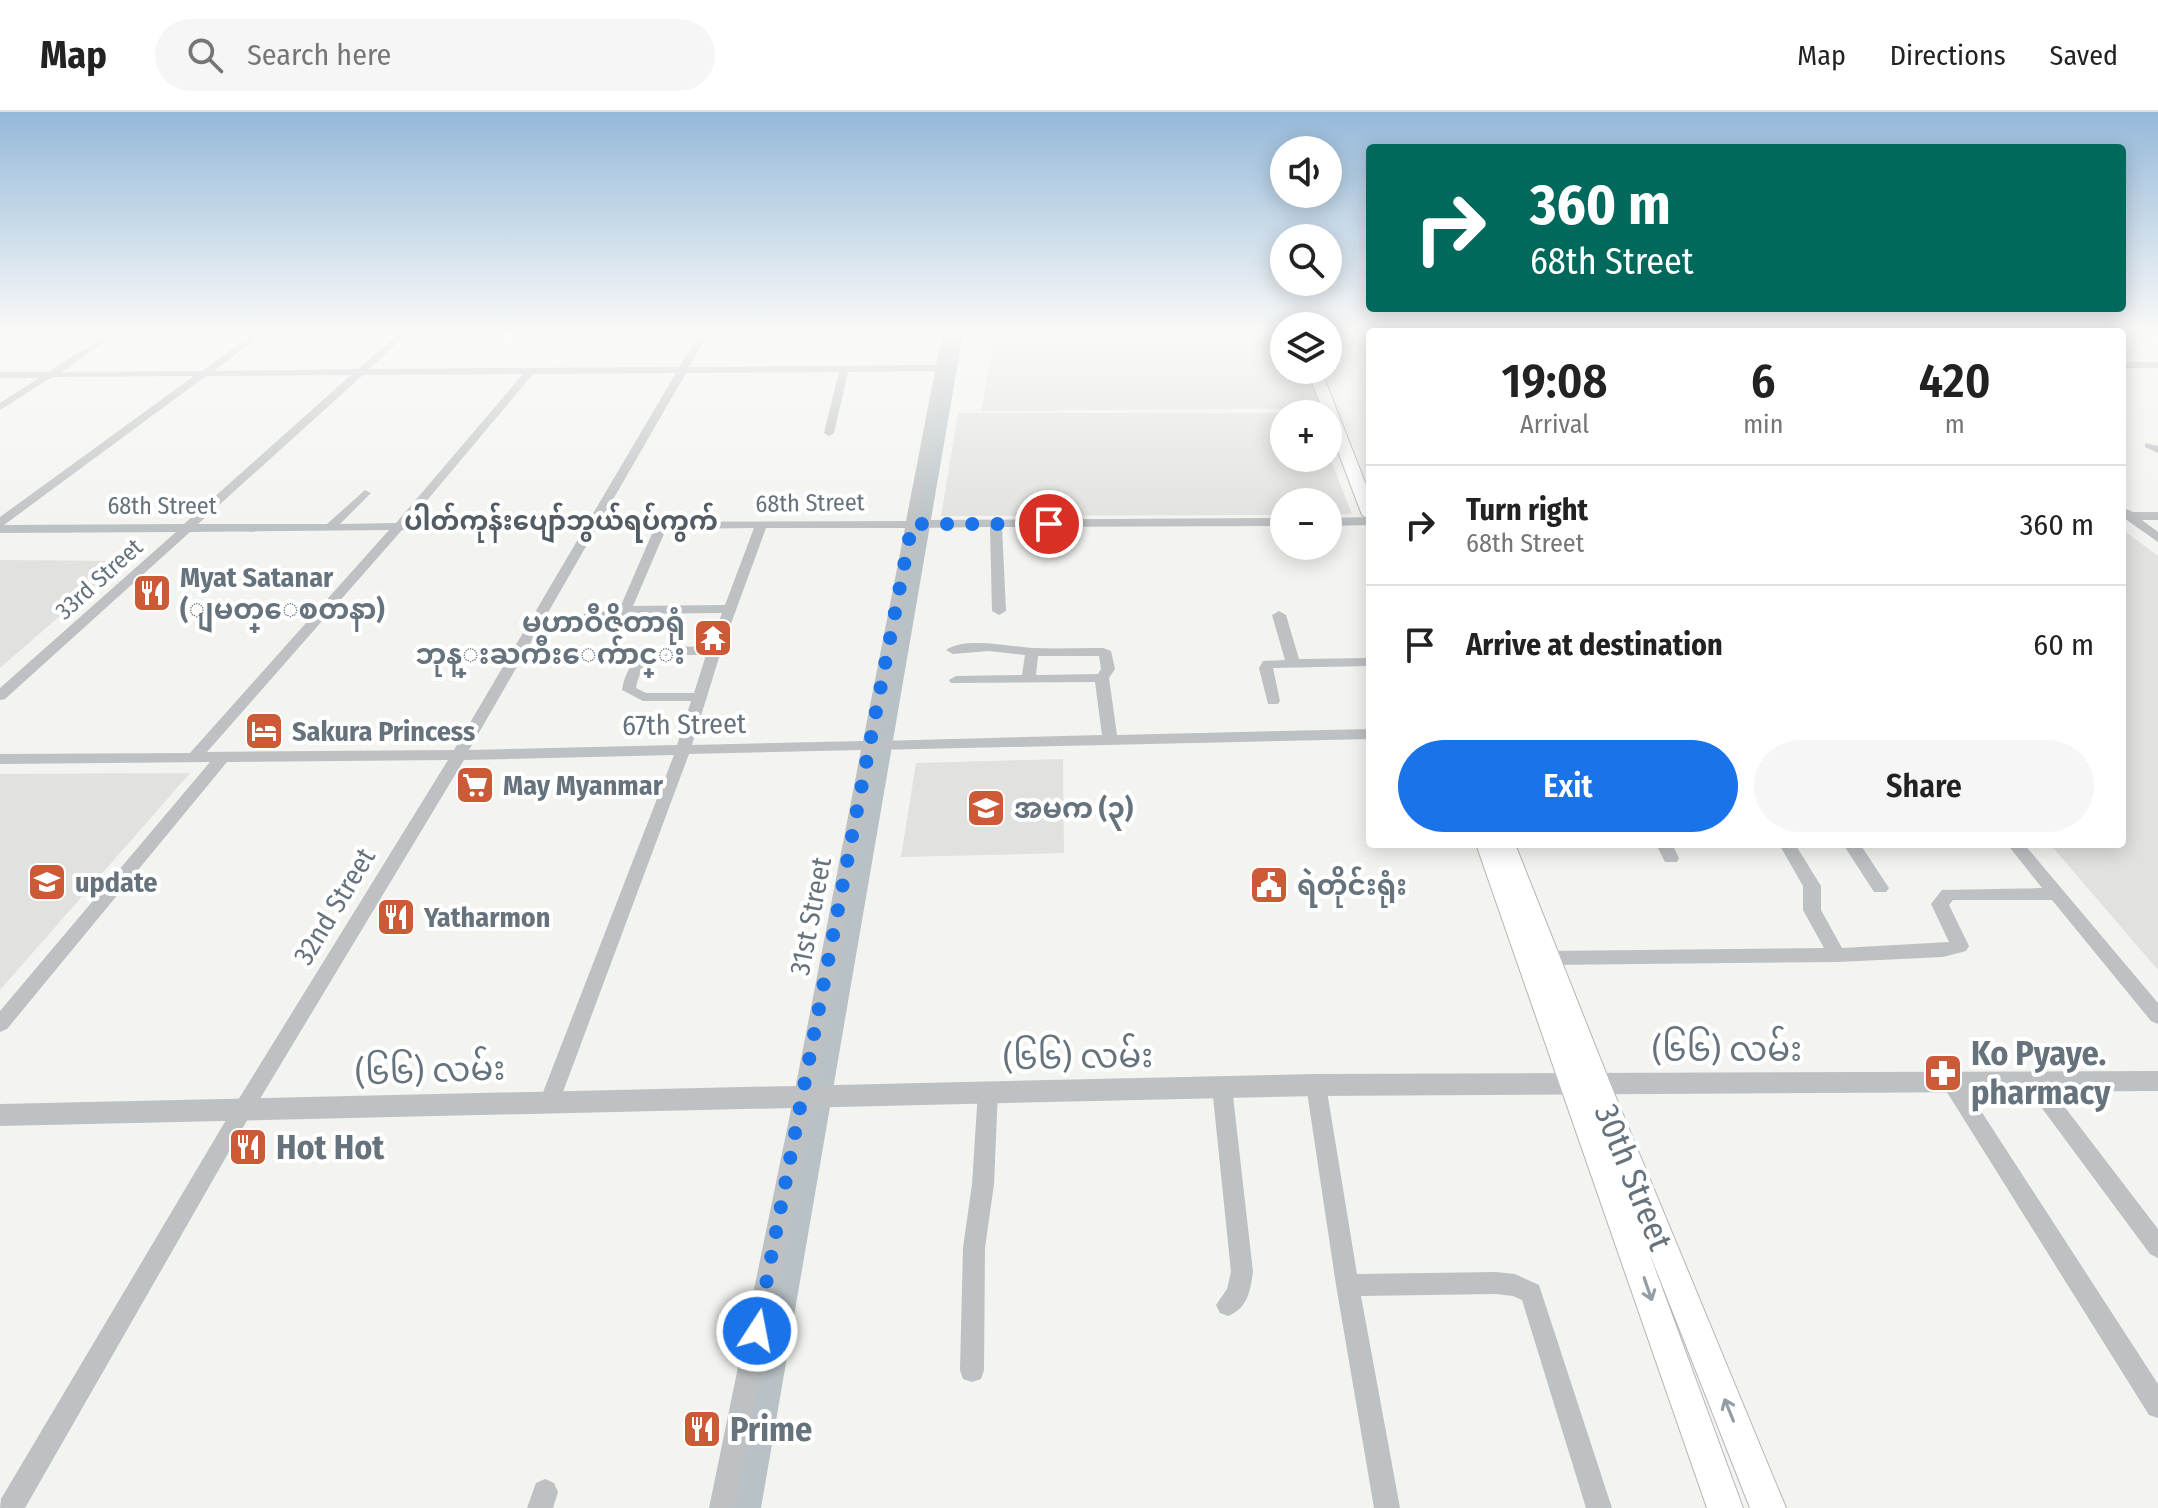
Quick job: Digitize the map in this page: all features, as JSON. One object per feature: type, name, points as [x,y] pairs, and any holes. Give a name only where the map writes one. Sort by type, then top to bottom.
[{"type":"main road","points":[[1323,398],[1346,473],[1349,499],[1366,519]]},
{"type":"main road","points":[[1342,466],[1346,473]]},
{"type":"main road","name":"30th Street","points":[[1489,848],[1768,1508]]},
{"type":"main road","name":"30th Street","points":[[1506,848],[1547,958],[1725,1508]]},
{"type":"main road","points":[[1709,1462],[1750,1463]]},
{"type":"street","points":[[0,523],[172,398]]},
{"type":"street","name":"33rd Street","points":[[0,696],[332,398]]},
{"type":"street","points":[[194,757],[399,527],[508,398]]},
{"type":"street","name":"32nd Street","points":[[10,1508],[242,1111],[459,755],[668,398]]},
{"type":"street","points":[[829,433],[837,398]]},
{"type":"street","name":"31st Street","points":[[722,1508],[814,1095],[872,746],[916,524],[935,398]]},
{"type":"street","points":[[330,527],[365,493]]},
{"type":"street","points":[[2126,514],[2158,516]]},
{"type":"street","points":[[2126,515],[2158,538]]},
{"type":"street","name":"68th Street","points":[[0,529],[1270,522]]},
{"type":"street","points":[[1342,522],[1366,522]]},
{"type":"street","points":[[623,617],[662,525]]},
{"type":"street","points":[[550,1100],[683,750],[714,651],[761,525]]},
{"type":"street","points":[[996,525],[999,611]]},
{"type":"street","points":[[583,629],[590,616],[623,617],[730,609]]},
{"type":"street","points":[[1279,615],[1293,662]]},
{"type":"street","points":[[953,650],[988,647],[1032,652],[1103,652],[1108,669],[1102,678],[1110,740]]},
{"type":"street","points":[[699,697],[643,697],[629,690],[629,682],[637,663],[644,656],[666,652],[714,651]]},
{"type":"street","points":[[1029,679],[1032,652]]},
{"type":"street","points":[[1273,701],[1267,666],[1293,662],[1366,662]]},
{"type":"street","points":[[1341,672],[1366,672]]},
{"type":"street","points":[[956,680],[1102,678]]},
{"type":"street","name":"67th Street","points":[[0,759],[459,755],[1366,734]]},
{"type":"street","points":[[0,1024],[223,757]]},
{"type":"street","points":[[1789,848],[1812,886],[1812,910],[1837,955]]},
{"type":"street","points":[[1854,848],[1880,888]]},
{"type":"street","points":[[2018,848],[2158,1016]]},
{"type":"street","points":[[1547,958],[1837,955],[1955,949],[1960,946],[1940,904],[1948,894],[2057,894]]},
{"type":"street","name":"(၆၆) လမ်း","points":[[0,1115],[242,1111],[550,1100],[1316,1085],[2158,1081]]},
{"type":"street","points":[[2034,1082],[2158,1247]]},
{"type":"street","points":[[1952,1083],[2158,1406]]},
{"type":"street","points":[[1316,1085],[1347,1285],[1387,1508]]},
{"type":"street","points":[[1222,1087],[1242,1272],[1238,1294],[1228,1305]]},
{"type":"street","points":[[972,1370],[974,1248],[983,1184],[988,1091]]},
{"type":"street","points":[[1347,1285],[1496,1283],[1515,1285],[1531,1293],[1599,1508]]},
{"type":"shaded area","points":[[983,398],[1326,400],[1270,400],[1270,409],[981,411]]},
{"type":"shaded area","points":[[958,413],[1270,413],[1270,472],[1335,472],[1342,488],[1270,488],[1270,515],[941,516]]},
{"type":"shaded area","points":[[1342,489],[1352,514],[1342,514]]},
{"type":"shaded area","points":[[2126,532],[2158,556],[2158,970],[2053,848],[2126,848]]},
{"type":"shaded area","points":[[0,560],[123,561],[0,668]]},
{"type":"shaded area","name":"အမက (၃)","points":[[1063,759],[1064,853],[901,857],[916,763]]},
{"type":"shaded area","name":"update","points":[[190,773],[0,990],[0,774]]},
{"type":"waterway","points":[[743,1508],[945,398]]},
{"type":"place","name":"Myat Satanar (ျမတ္ေစတနာ)","points":[[152,593]]},
{"type":"place","name":"မဟာဝီဇိတာရုံ ဘုန္းႀကီးေက်ာင္း","points":[[713,638]]},
{"type":"place","name":"Sakura Princess","points":[[264,731]]},
{"type":"place","name":"May Myanmar","points":[[475,785]]},
{"type":"place","name":"အမက (၃)","points":[[986,808]]},
{"type":"place","name":"update","points":[[47,882]]},
{"type":"place","name":"ရဲတိုင်းရုံး","points":[[1269,885]]},
{"type":"place","name":"Yatharmon","points":[[396,917]]},
{"type":"place","name":"Ko Pyaye. pharmacy","points":[[1943,1073]]},
{"type":"place","name":"Hot Hot","points":[[248,1147]]},
{"type":"place","name":"Prime","points":[[702,1429]]},
{"type":"district","name":"ပါတ်ကုန်းပျော်ဘွယ်ရပ်ကွက်","points":[[561,521]]},
{"type":"route","points":[[757,1331],[912,524],[1049,524]]}]
